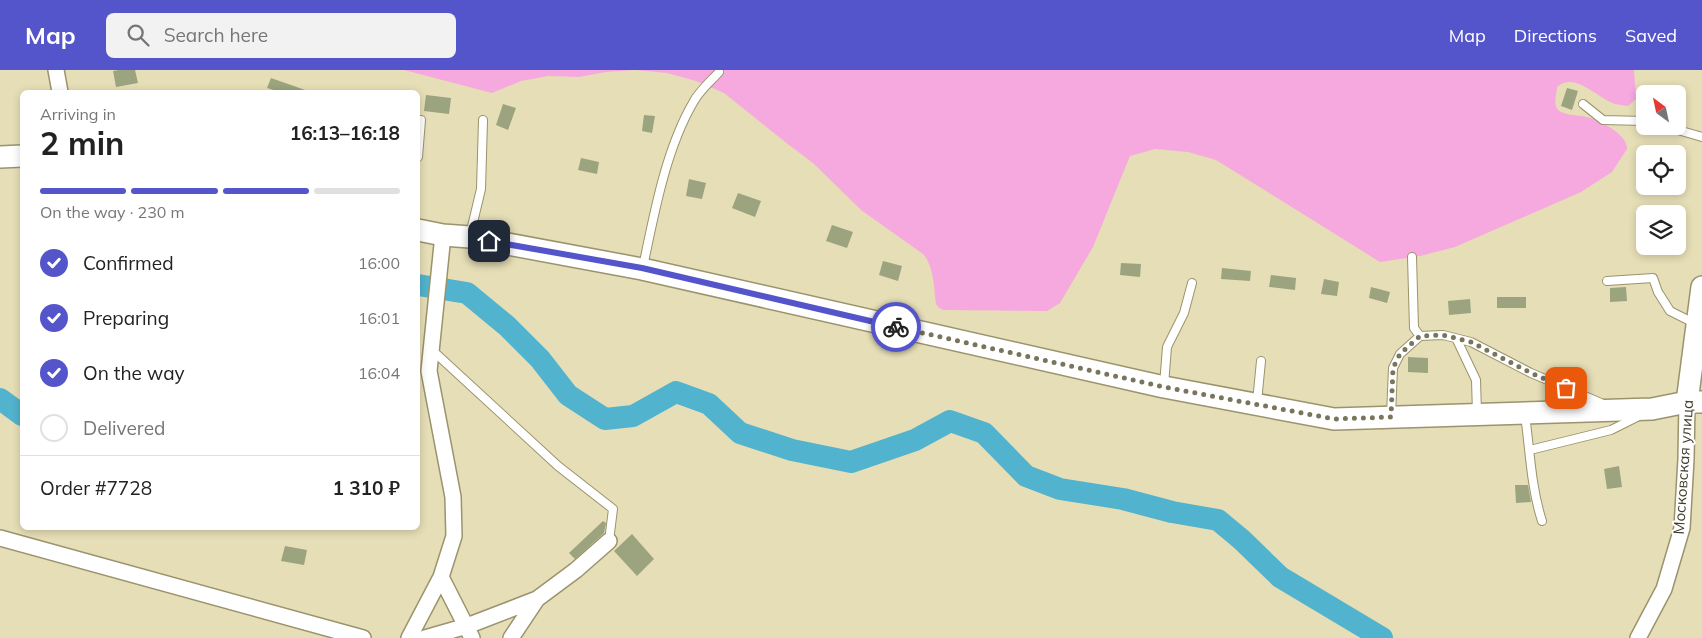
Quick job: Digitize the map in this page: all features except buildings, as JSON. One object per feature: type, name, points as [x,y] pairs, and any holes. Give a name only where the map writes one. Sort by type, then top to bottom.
[{"type":"street","points":[[56,70],[60,90]]},
{"type":"street","points":[[0,157],[20,156]]},
{"type":"street","points":[[420,230],[443,235],[470,237],[642,268],[1164,387],[1334,419],[1652,409],[1695,402]]},
{"type":"street","points":[[409,638],[441,577],[454,536],[453,498],[429,371],[443,235]]},
{"type":"street","name":"Московская улица","points":[[1638,638],[1664,589],[1682,528],[1686,459],[1695,402],[1697,325],[1702,287]]},
{"type":"street","points":[[0,538],[363,638]]},
{"type":"street","points":[[425,638],[469,632],[537,600],[576,570],[609,541]]},
{"type":"street","points":[[441,577],[469,632]]},
{"type":"street","points":[[511,638],[537,600]]},
{"type":"lane","points":[[642,268],[665,175],[680,130],[694,99],[719,72]]},
{"type":"lane","points":[[1583,104],[1603,120],[1636,121]]},
{"type":"lane","points":[[420,132],[421,120]]},
{"type":"lane","points":[[470,237],[481,189],[483,120]]},
{"type":"lane","points":[[1686,132],[1702,136]]},
{"type":"lane","points":[[1412,257],[1414,328],[1420,336]]},
{"type":"lane","points":[[1607,281],[1653,278],[1658,292],[1670,311],[1697,325]]},
{"type":"lane","points":[[1164,387],[1168,346],[1184,312],[1192,283]]},
{"type":"lane","points":[[1391,417],[1393,368],[1400,354],[1420,336],[1443,335],[1471,342],[1531,373],[1617,410]]},
{"type":"lane","points":[[1457,340],[1476,380],[1477,415]]},
{"type":"lane","points":[[431,349],[558,466],[613,509],[609,541]]},
{"type":"lane","points":[[1256,404],[1261,361]]},
{"type":"lane","points":[[1530,450],[1612,430],[1652,409]]},
{"type":"lane","points":[[1524,413],[1534,490],[1542,521]]},
{"type":"shaded area","points":[[404,70],[635,70],[606,72],[579,77],[548,76],[521,81],[492,93]]},
{"type":"shaded area","points":[[635,70],[1634,70],[1636,99],[1628,106],[1618,105],[1579,84],[1571,82],[1557,87],[1555,104],[1561,112],[1599,121],[1623,139],[1627,149],[1612,172],[1581,192],[1455,247],[1420,256],[1380,262],[1216,160],[1188,152],[1155,149],[1130,156],[1093,247],[1060,303],[1047,311],[943,310],[936,304],[931,271],[923,254],[861,210],[813,163],[724,93],[696,81],[667,73]]},
{"type":"waterway","points":[[420,285],[467,293],[507,326],[540,359],[568,395],[605,419],[633,416],[676,392],[709,404],[740,433],[792,450],[851,462],[915,440],[950,421],[984,433],[1026,476],[1060,489],[1123,499],[1172,512],[1218,520],[1242,540],[1280,577],[1382,638]]},
{"type":"waterway","points":[[0,399],[20,414]]},
{"type":"way so far","points":[[896,327],[1164,387],[1334,419],[1391,417],[1393,368],[1400,354],[1420,336],[1443,335],[1471,342],[1531,373],[1566,388]]},
{"type":"route","points":[[489,241],[642,268],[896,327]]}]
